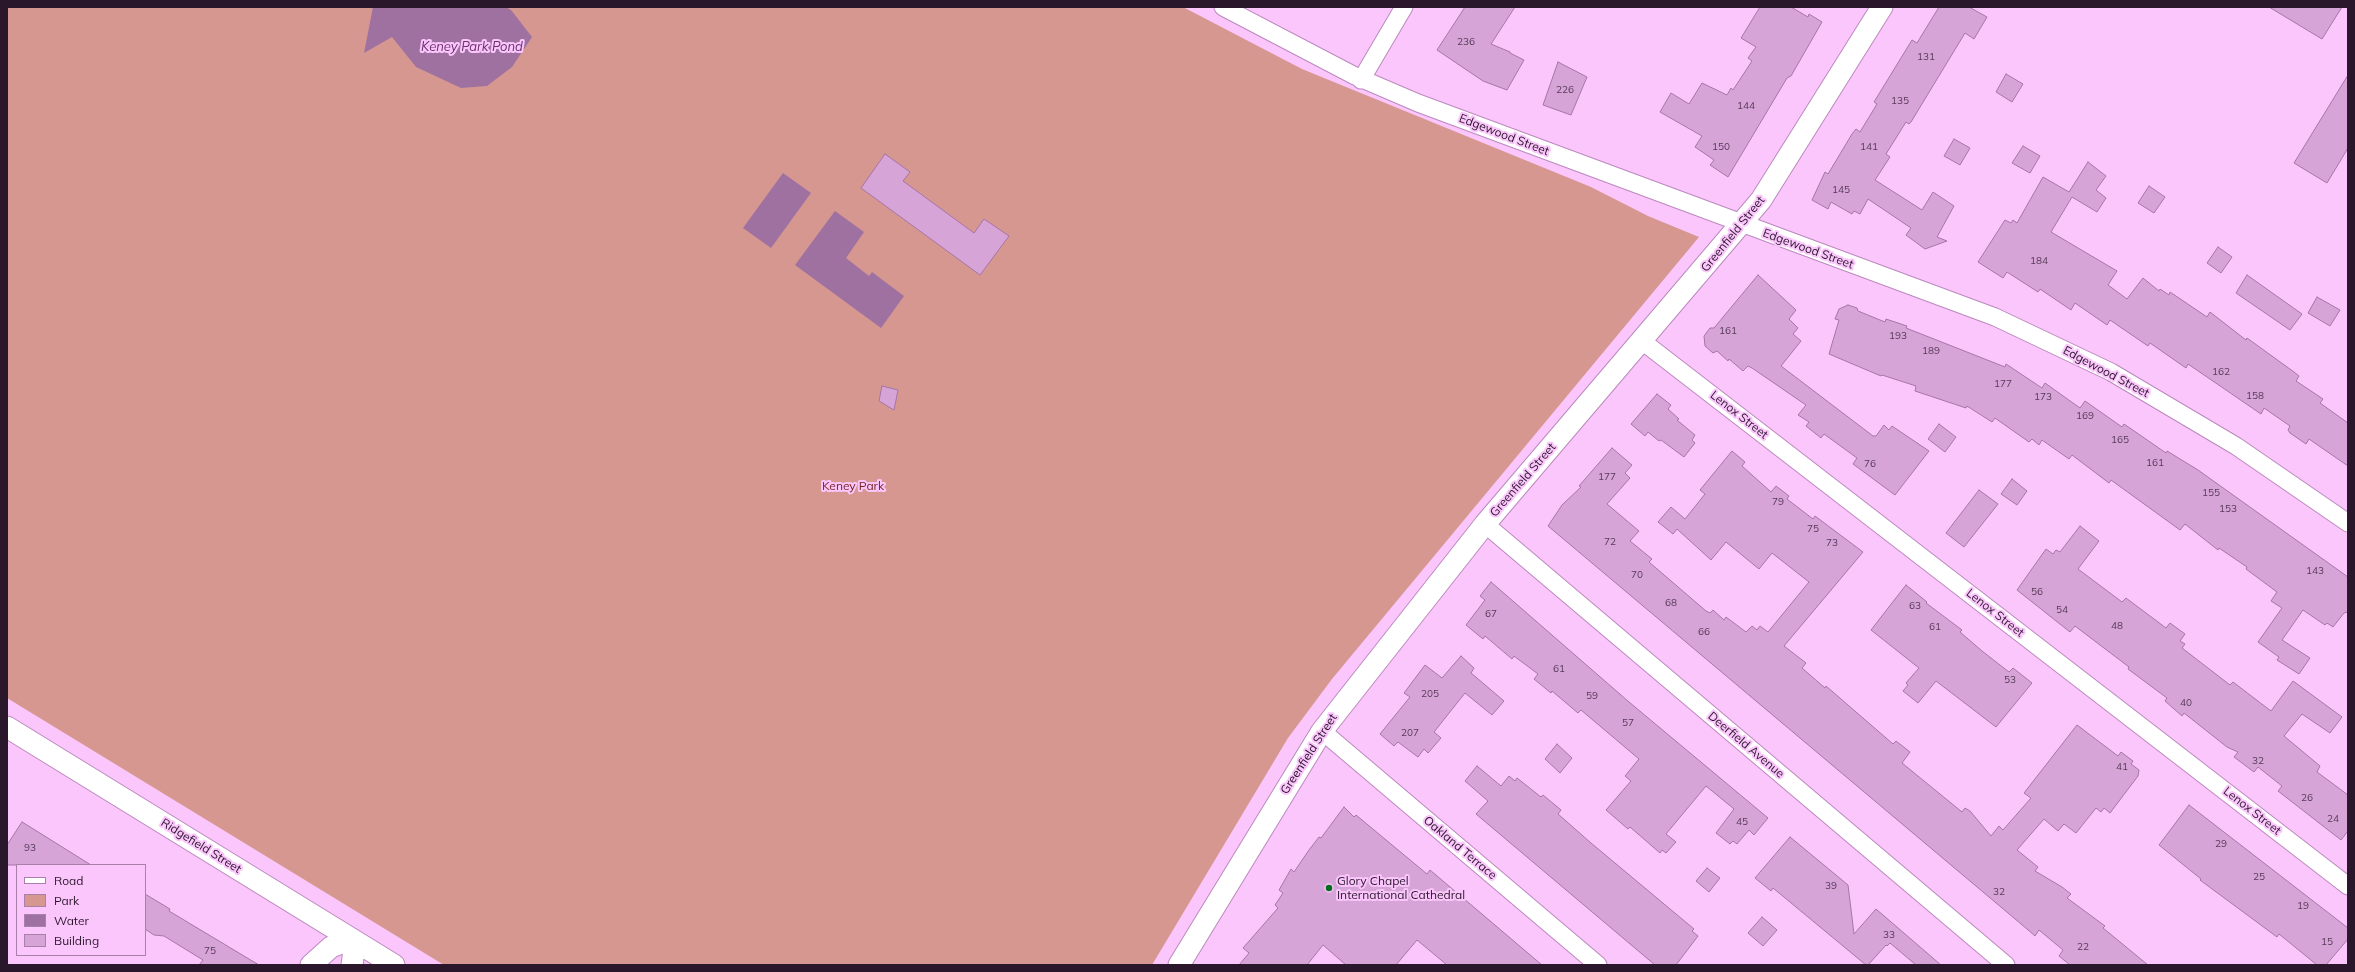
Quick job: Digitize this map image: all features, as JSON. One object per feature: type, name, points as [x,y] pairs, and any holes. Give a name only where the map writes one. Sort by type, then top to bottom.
[{"type":"street","name":"Edgewood Street","points":[[1224,7],[1361,80],[1742,224],[1995,317],[2111,372],[2236,446],[2348,523]]},
{"type":"street","points":[[1361,80],[1404,7]]},
{"type":"street","name":"Greenfield Street","points":[[1179,965],[1322,731],[1485,524],[1761,200],[1882,7]]},
{"type":"street","name":"Lenox Street","points":[[1642,340],[2348,886]]},
{"type":"street","name":"Deerfield Avenue","points":[[1485,524],[2006,965]]},
{"type":"street","name":"Ridgefield Street","points":[[7,727],[394,965]]},
{"type":"street","name":"Oakland Terrace","points":[[1322,731],[1598,965]]},
{"type":"street","points":[[311,965],[331,947],[352,939],[354,950],[352,965]]},
{"type":"green space","name":"Keney Park","points":[[7,7],[1183,7],[1302,69],[1591,187],[1648,216],[1699,237],[1332,679],[1288,738],[1152,965],[444,965],[7,698]]},
{"type":"water","name":"Keney Park Pond","points":[[373,7],[506,7],[511,10],[532,37],[512,67],[487,86],[461,88],[416,67],[392,37],[364,53]]},
{"type":"water","points":[[783,173],[811,193],[771,248],[743,228]]},
{"type":"water","points":[[835,211],[864,232],[846,258],[869,276],[872,272],[904,296],[881,328],[795,265]]},
{"type":"building","points":[[1465,7],[1515,7],[1491,44],[1524,60],[1507,90],[1483,81],[1437,50]]},
{"type":"building","points":[[1760,7],[1791,7],[1808,17],[1809,14],[1822,22],[1791,76],[1787,78],[1728,177],[1710,165],[1714,160],[1695,147],[1702,136],[1660,112],[1671,93],[1689,104],[1702,83],[1727,95],[1731,88],[1733,90],[1752,61],[1748,58],[1756,47],[1741,38]]},
{"type":"building","points":[[1939,7],[1969,7],[1987,17],[1974,39],[1965,33],[1911,122],[1909,124],[1906,122],[1886,154],[1890,157],[1875,180],[1922,210],[1933,192],[1954,206],[1937,237],[1947,241],[1925,249],[1906,235],[1911,228],[1868,199],[1860,214],[1854,211],[1852,214],[1831,202],[1828,209],[1812,200],[1825,172],[1828,174],[1856,129],[1860,132],[1877,104],[1874,102],[1912,40],[1917,43]]},
{"type":"building","points":[[2269,7],[2342,7],[2322,39]]},
{"type":"building","points":[[1558,62],[1587,77],[1571,115],[1543,105]]},
{"type":"building","points":[[2006,74],[2023,84],[2012,102],[1996,92]]},
{"type":"building","points":[[2348,75],[2348,148],[2327,183],[2294,163]]},
{"type":"building","points":[[1954,139],[1970,148],[1960,165],[1944,156]]},
{"type":"building","points":[[2023,146],[2040,156],[2030,173],[2012,163]]},
{"type":"building","points":[[885,154],[910,172],[903,181],[974,233],[984,219],[1009,236],[980,275],[861,188]]},
{"type":"building","points":[[2088,162],[2106,176],[2096,190],[2106,198],[2097,212],[2072,197],[2051,232],[2117,271],[2108,285],[2127,299],[2143,278],[2159,291],[2160,289],[2169,295],[2170,292],[2207,317],[2210,312],[2246,340],[2247,338],[2294,372],[2299,376],[2296,381],[2323,399],[2320,403],[2348,423],[2348,466],[2309,439],[2306,444],[2290,433],[2288,430],[2290,426],[2264,408],[2261,414],[2188,364],[2186,368],[2150,343],[2148,346],[2110,320],[2107,325],[2075,303],[2071,310],[2040,289],[2038,292],[2007,272],[2003,278],[1978,262],[2005,220],[2011,223],[2013,220],[2017,223],[2043,177],[2069,192]]},
{"type":"building","points":[[2149,186],[2165,197],[2154,213],[2138,203]]},
{"type":"building","points":[[2218,247],[2232,257],[2221,273],[2207,263]]},
{"type":"building","points":[[1758,275],[1796,310],[1789,319],[1798,328],[1793,334],[1801,341],[1781,366],[1873,436],[1876,436],[1884,425],[1889,430],[1892,426],[1929,451],[1895,495],[1853,464],[1857,458],[1824,434],[1821,438],[1806,426],[1809,422],[1798,415],[1806,405],[1752,368],[1748,366],[1743,371],[1729,359],[1728,361],[1717,351],[1713,353],[1705,346],[1704,336],[1710,328],[1714,328]]},
{"type":"building","points":[[2247,275],[2302,314],[2290,330],[2236,293]]},
{"type":"building","points":[[2317,297],[2340,310],[2330,326],[2308,313]]},
{"type":"building","points":[[1848,305],[1857,308],[1858,311],[1885,322],[1886,319],[1907,326],[1906,328],[2005,367],[2006,364],[2042,388],[2045,383],[2080,408],[2085,401],[2122,427],[2124,424],[2166,453],[2167,451],[2198,470],[2348,577],[2348,612],[2344,613],[2333,627],[2327,623],[2325,625],[2303,610],[2282,640],[2310,658],[2299,674],[2277,660],[2279,657],[2258,642],[2282,608],[2271,601],[2277,592],[2246,569],[2247,567],[2219,548],[2218,550],[2185,524],[2180,530],[2111,480],[2109,483],[2072,455],[2069,459],[2042,440],[2039,445],[2032,439],[2029,442],[1995,418],[1992,422],[1967,406],[1966,408],[1915,391],[1916,386],[1882,375],[1881,376],[1829,354],[1839,320],[1835,319],[1839,309]]},
{"type":"building","points":[[882,386],[898,390],[894,410],[879,401]]},
{"type":"building","points":[[1657,394],[1671,405],[1668,409],[1679,419],[1677,420],[1695,435],[1692,440],[1695,443],[1684,457],[1648,432],[1645,436],[1631,424]]},
{"type":"building","points":[[1939,424],[1956,437],[1945,452],[1928,439]]},
{"type":"building","points":[[1612,448],[1632,465],[1625,473],[1630,478],[1607,504],[1639,531],[1630,541],[1652,559],[1649,562],[1706,611],[1710,613],[1713,610],[1724,620],[1726,617],[1746,632],[1752,626],[1757,630],[1760,626],[1768,632],[1809,582],[1772,553],[1759,569],[1726,542],[1711,560],[1677,529],[1673,534],[1658,522],[1671,507],[1685,519],[1705,494],[1700,490],[1732,451],[1745,462],[1742,466],[1771,492],[1776,486],[1789,496],[1787,499],[1813,519],[1815,516],[1863,552],[1784,646],[1806,663],[1802,668],[1825,688],[1826,686],[1893,744],[1896,741],[1910,752],[1902,763],[1962,812],[1965,808],[1970,811],[1991,836],[1999,826],[2003,830],[2031,798],[2024,793],[2077,725],[2118,756],[2121,752],[2133,761],[2131,764],[2139,770],[2138,776],[2110,813],[2104,808],[2101,812],[2096,808],[2076,833],[2064,824],[2058,831],[2044,819],[2017,850],[2038,867],[2035,871],[2071,894],[2067,898],[2105,926],[2103,928],[2148,965],[2070,965],[2059,956],[2063,950],[2039,930],[2035,936],[1548,526],[1562,505],[1581,487],[1579,486]]},
{"type":"building","points":[[2012,479],[2027,491],[2017,505],[2001,494]]},
{"type":"building","points":[[1979,490],[1998,504],[1964,547],[1946,533]]},
{"type":"building","points":[[2080,526],[2099,541],[2078,569],[2122,602],[2126,598],[2166,628],[2170,623],[2185,634],[2180,641],[2185,644],[2182,648],[2230,685],[2233,682],[2271,711],[2293,681],[2342,717],[2330,733],[2302,714],[2284,736],[2320,766],[2317,772],[2348,795],[2348,831],[2341,840],[2278,791],[2282,786],[2258,767],[2254,772],[2234,757],[2238,752],[2227,747],[2184,713],[2182,716],[2165,701],[2167,698],[2128,669],[2129,667],[2075,626],[2070,632],[2017,590],[2046,549],[2053,554],[2056,550],[2060,552]]},
{"type":"building","points":[[1491,582],[1629,702],[1768,818],[1754,835],[1749,830],[1737,844],[1733,841],[1730,844],[1716,833],[1734,809],[1706,786],[1666,834],[1676,842],[1666,853],[1662,850],[1660,853],[1630,827],[1628,829],[1606,810],[1631,781],[1625,776],[1639,759],[1581,710],[1578,713],[1552,691],[1551,693],[1534,679],[1538,674],[1514,656],[1512,659],[1485,636],[1483,639],[1466,625],[1485,600],[1480,596]]},
{"type":"building","points":[[1906,585],[1927,602],[1926,603],[1962,630],[1960,632],[2009,672],[2013,668],[2032,683],[1996,727],[1936,681],[1918,703],[1903,691],[1908,685],[1906,683],[1919,668],[1871,630]]},
{"type":"building","points":[[1461,656],[1474,668],[1471,673],[1504,701],[1492,715],[1465,693],[1434,732],[1441,738],[1428,753],[1424,749],[1418,757],[1398,742],[1394,746],[1380,734],[1410,697],[1404,693],[1425,665],[1442,678]]},
{"type":"building","points":[[1557,744],[1572,758],[1560,773],[1545,759]]},
{"type":"building","points":[[1477,766],[1501,786],[1509,776],[1515,781],[1517,778],[1541,797],[1543,795],[1561,810],[1558,814],[1694,929],[1692,931],[1698,936],[1676,965],[1655,965],[1476,814],[1488,801],[1465,781]]},
{"type":"building","points":[[2189,805],[2348,928],[2348,939],[2326,965],[2317,965],[2279,934],[2277,937],[2200,880],[2201,879],[2159,845]]},
{"type":"building","points":[[1344,807],[1354,817],[1356,815],[1427,874],[1430,870],[1542,965],[1447,965],[1417,940],[1396,965],[1346,965],[1323,945],[1307,965],[1239,965],[1249,953],[1243,948],[1278,908],[1275,905],[1283,893],[1279,890],[1291,869],[1294,872],[1319,837],[1321,838]]},
{"type":"building","points":[[22,822],[89,864],[7,865],[7,845]]},
{"type":"building","points":[[1790,837],[1848,885],[1854,934],[1876,909],[1941,965],[1916,965],[1890,943],[1887,946],[1886,945],[1868,965],[1866,965],[1773,888],[1771,891],[1755,878]]},
{"type":"building","points":[[1707,868],[1720,878],[1709,892],[1696,881]]},
{"type":"building","points":[[146,895],[170,909],[169,911],[259,965],[199,965],[203,960],[164,936],[154,935],[146,930]]},
{"type":"building","points":[[1762,917],[1777,930],[1763,946],[1748,933]]},
{"type":"place","name":"Glory Chapel International Cathedral","points":[[1329,888]]}]
